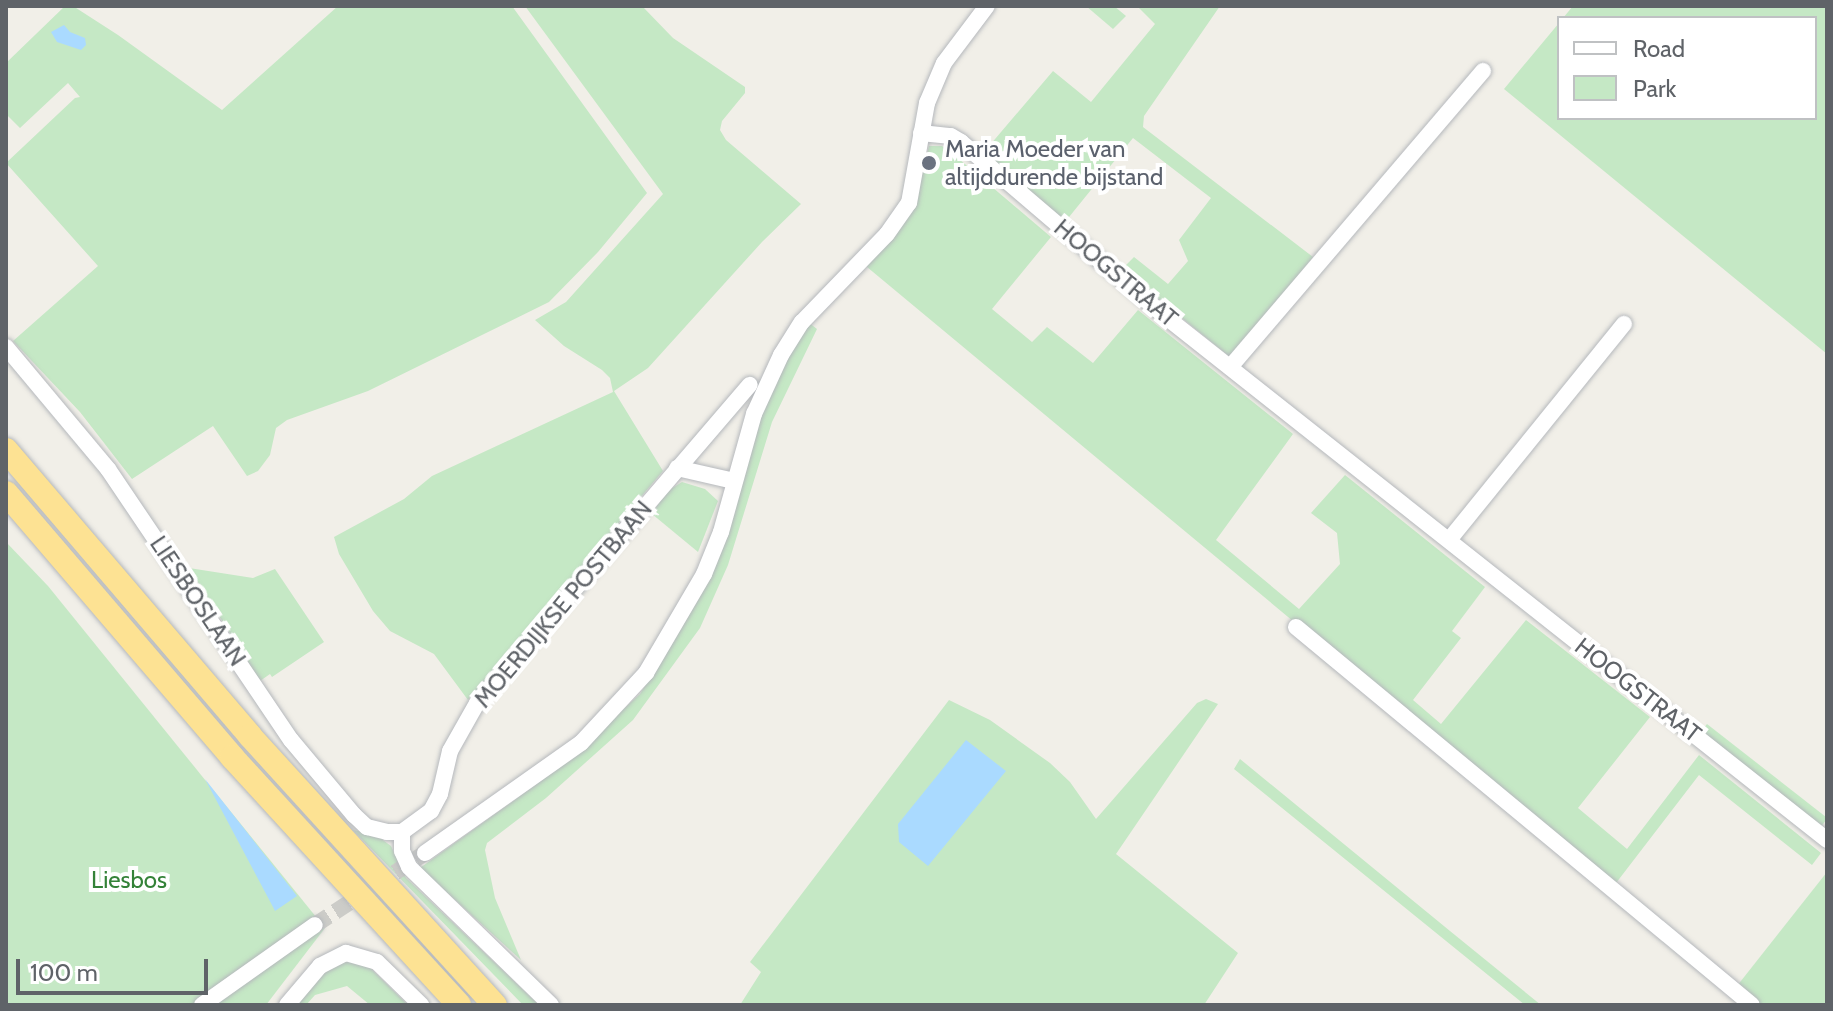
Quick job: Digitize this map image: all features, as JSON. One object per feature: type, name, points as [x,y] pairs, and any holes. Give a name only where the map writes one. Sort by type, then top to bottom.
[{"type":"highway","points":[[6,450],[250,736],[495,1005]]},
{"type":"highway","points":[[6,493],[232,757],[459,1005]]},
{"type":"street","points":[[425,853],[581,743],[646,673],[704,574],[721,532],[754,414],[781,355],[802,322],[887,234],[909,203],[927,103],[944,63],[987,6]]},
{"type":"street","points":[[1231,366],[1483,71]]},
{"type":"street","name":"HOOGSTRAAT","points":[[921,133],[951,136],[961,142],[1166,317],[1827,840]]},
{"type":"street","points":[[1449,540],[1624,324]]},
{"type":"street","name":"LIESBOSLAAN","points":[[6,347],[81,434],[124,490],[291,740],[367,827],[402,832]]},
{"type":"street","name":"MOERDIJKSE POSTBAAN","points":[[402,832],[431,811],[440,794],[450,751],[477,703],[750,385]]},
{"type":"street","points":[[677,468],[734,481]]},
{"type":"street","points":[[1296,627],[1752,1005]]},
{"type":"street","points":[[402,832],[402,851],[409,867],[551,1005]]},
{"type":"street","points":[[202,1005],[315,925]]},
{"type":"street","points":[[287,1005],[320,966],[346,953],[377,962],[421,1005]]},
{"type":"green space","points":[[65,6],[73,6],[118,35],[222,110],[338,6],[512,6],[647,193],[598,252],[549,302],[368,391],[287,420],[276,428],[270,455],[258,471],[247,476],[213,426],[132,479],[80,412],[13,341],[98,266],[6,163],[75,98],[80,97],[68,83],[20,128],[6,114],[6,63]]},
{"type":"green space","points":[[525,6],[642,6],[673,38],[745,87],[745,93],[722,121],[720,130],[726,140],[801,204],[762,242],[648,368],[614,391],[663,471],[468,700],[434,654],[390,631],[373,611],[339,554],[334,537],[404,499],[432,476],[613,392],[610,378],[602,370],[564,346],[535,320],[566,302],[663,194]]},
{"type":"green space","points":[[1086,6],[1114,6],[1126,16],[1113,29]]},
{"type":"green space","points":[[1137,6],[1220,6],[1144,116],[1143,127],[1313,257],[1231,358],[1122,269],[1134,257],[1168,284],[1188,261],[1179,240],[1211,198],[1133,138],[1065,222],[984,152],[1053,71],[1091,102],[1155,24]]},
{"type":"green space","points":[[1573,6],[1827,6],[1827,354],[1504,89],[1557,25],[1557,120],[1817,120],[1817,16],[1565,16]]},
{"type":"green space","points":[[929,146],[942,146],[1051,237],[992,309],[1032,342],[1047,327],[1093,363],[1138,310],[1293,434],[1216,540],[1299,609],[1340,564],[1337,533],[1311,513],[1345,475],[1485,587],[1452,631],[1461,638],[1413,700],[1441,724],[1526,620],[1650,717],[1578,808],[1627,849],[1699,755],[1821,853],[1812,865],[1699,775],[1613,887],[861,262],[919,186]]},
{"type":"green space","points":[[808,322],[817,329],[772,422],[728,565],[700,628],[633,720],[546,798],[487,843],[485,850],[495,898],[521,960],[420,868],[559,768],[640,694],[696,603],[709,576],[750,442],[776,381]]},
{"type":"green space","points":[[682,482],[705,489],[718,501],[698,552],[652,514],[666,492]]},
{"type":"green space","name":"Liesbos","points":[[6,542],[48,586],[325,928],[266,1005],[6,1005]]},
{"type":"green space","points":[[189,568],[253,578],[275,569],[324,642],[272,677],[270,674],[260,681]]},
{"type":"green space","points":[[1206,699],[1218,704],[1116,854],[1238,953],[1204,1005],[740,1005],[761,972],[750,962],[949,700],[990,720],[1050,763],[1070,782],[1096,819],[1197,703]]},
{"type":"green space","points":[[1707,724],[1827,818],[1820,828],[1699,734]]},
{"type":"green space","points":[[1240,759],[1541,1005],[1525,1005],[1234,769]]},
{"type":"green space","points":[[353,830],[376,835],[391,846],[406,878],[539,1005],[523,1005]]},
{"type":"green space","points":[[1827,872],[1827,1005],[1761,1005],[1737,986]]},
{"type":"green space","points":[[362,960],[408,1005],[370,1005],[347,986],[315,995],[306,1005],[297,1005],[333,962]]},
{"type":"water","points":[[64,25],[70,32],[85,38],[86,45],[81,50],[57,42],[51,32]]},
{"type":"water","points":[[966,740],[1006,771],[928,866],[899,842],[898,824]]},
{"type":"water","points":[[205,779],[297,896],[275,911],[273,907]]},
{"type":"tunnel","points":[[315,925],[425,853]]},
{"type":"place","name":"Maria Moeder van altijddurende bijstand","points":[[929,163]]}]
